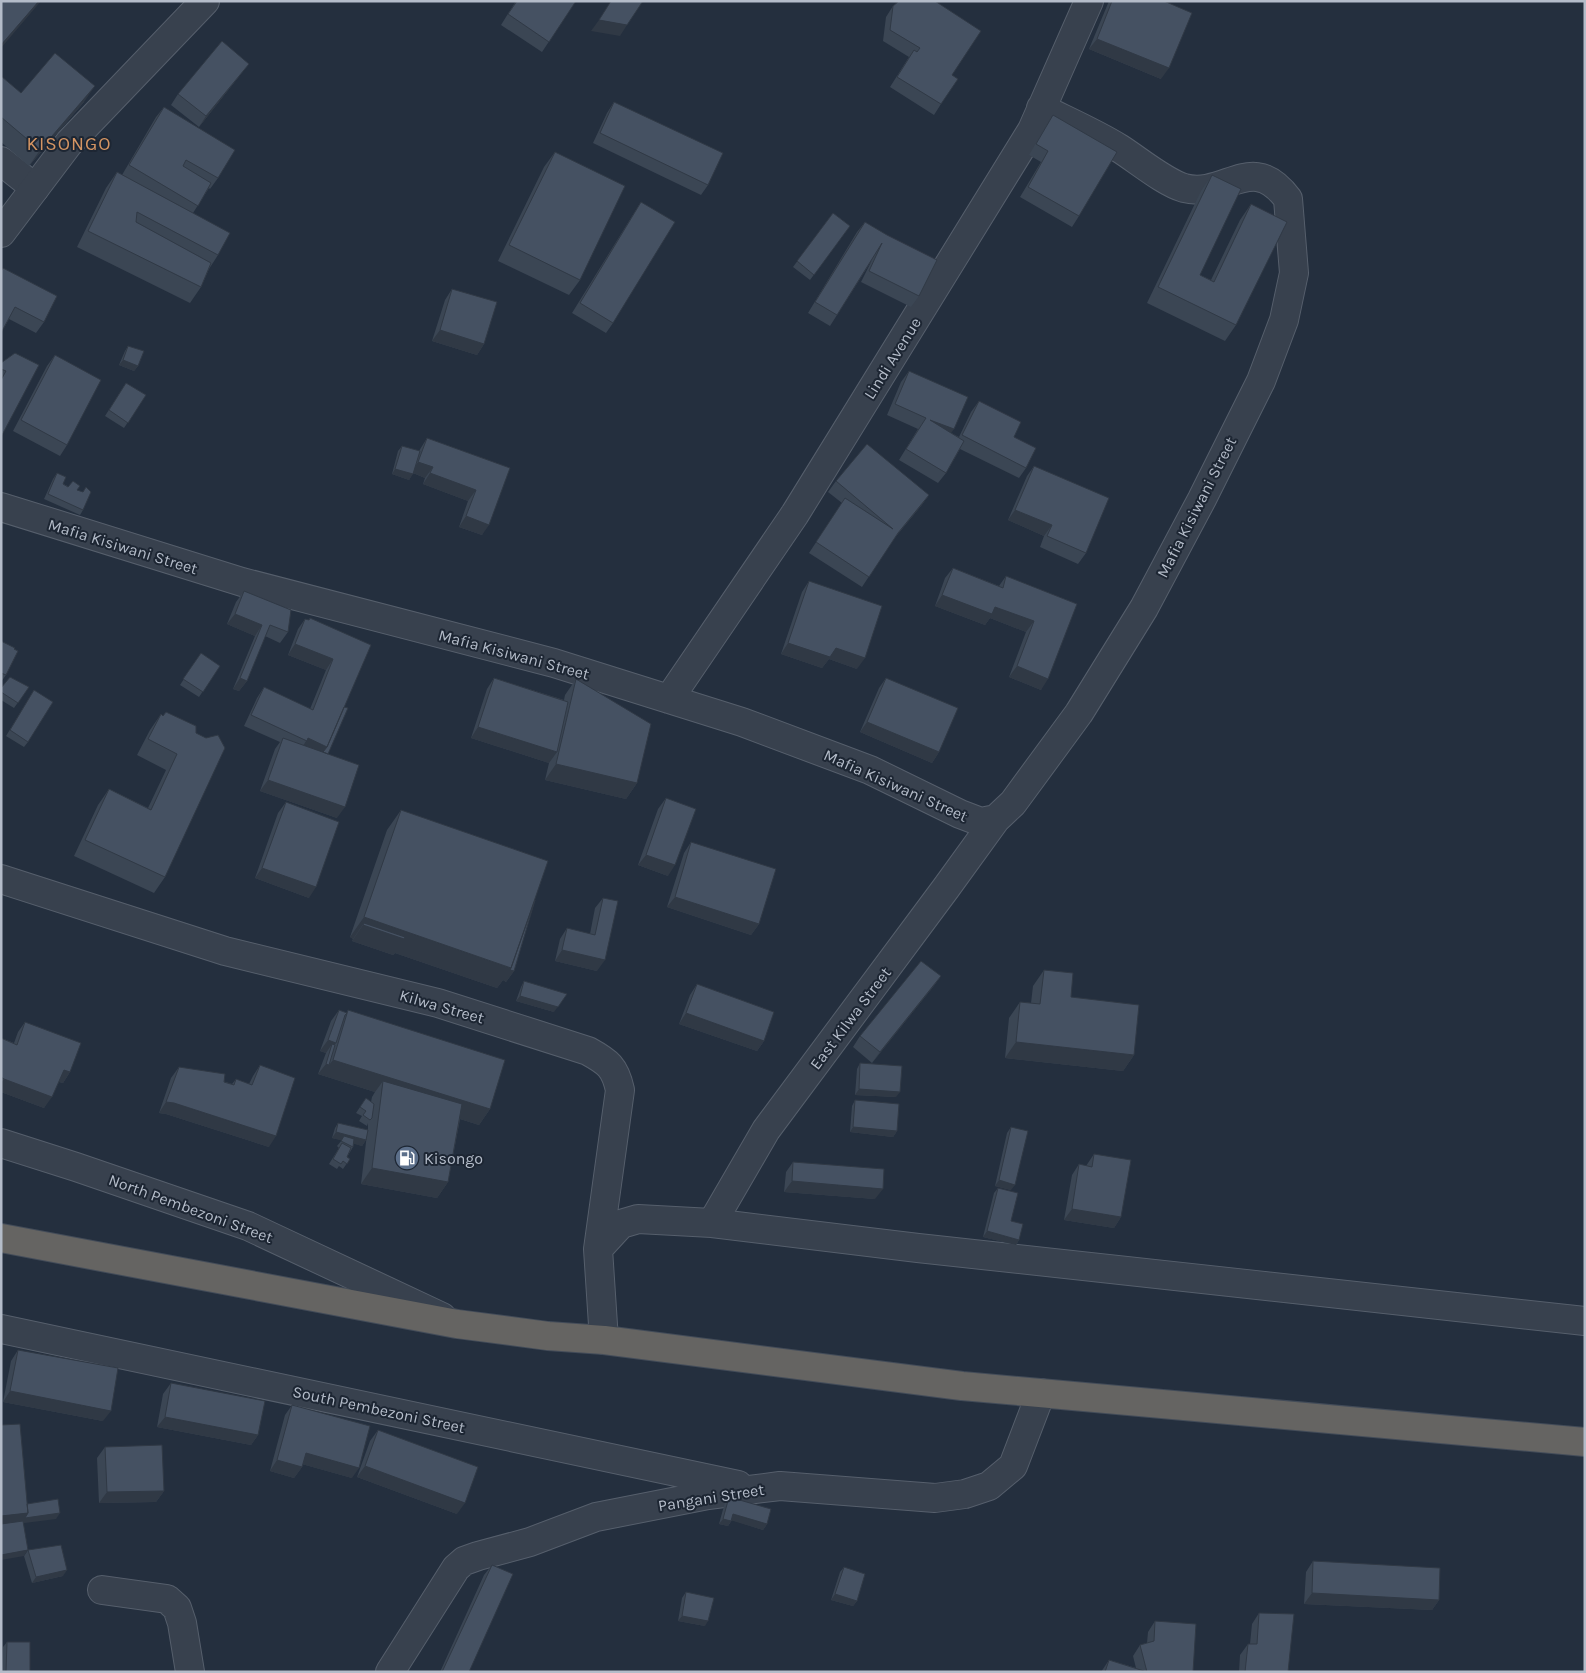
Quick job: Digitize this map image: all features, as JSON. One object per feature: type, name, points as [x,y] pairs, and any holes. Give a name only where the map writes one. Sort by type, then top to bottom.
[{"type":"highway","points":[[1,1238],[457,1324],[548,1336],[604,1340],[962,1386],[1585,1442]]},
{"type":"street","points":[[1,233],[69,143],[205,1]]},
{"type":"street","name":"Lindi Avenue","points":[[669,699],[795,514],[1032,130],[1089,1]]},
{"type":"street","name":"Mafia Kisiwani Street","points":[[1,507],[242,582],[554,663],[669,699],[742,722],[870,770],[960,814],[981,822],[996,819],[1013,804],[1079,713],[1144,608],[1202,499],[1261,381],[1284,320],[1294,273],[1288,199],[1281,189],[1267,179],[1254,176],[1203,190],[1184,188],[1166,179],[1117,147],[1042,108]]},
{"type":"street","points":[[1,160],[35,188]]},
{"type":"street","name":"East Kilwa Street","points":[[712,1223],[766,1130],[941,896],[996,819]]},
{"type":"street","name":"Kilwa Street","points":[[1,880],[224,951],[438,1003],[588,1051],[604,1060],[617,1075],[620,1090],[598,1249],[604,1340]]},
{"type":"street","name":"North Pembezoni Street","points":[[1,1144],[76,1167],[248,1226],[457,1324]]},
{"type":"street","points":[[598,1249],[622,1224],[638,1219],[712,1223],[918,1248],[1585,1321]]},
{"type":"street","name":"South Pembezoni Street","points":[[1,1329],[757,1489]]},
{"type":"street","name":"Pangani Street","points":[[390,1672],[456,1568],[464,1561],[530,1542],[596,1517],[708,1495],[780,1486],[935,1498],[965,1494],[989,1486],[1013,1466],[1041,1393]]},
{"type":"street","points":[[102,1590],[167,1599],[177,1608],[182,1623],[190,1672]]},
{"type":"building","points":[[1,1],[39,1],[1,45]]},
{"type":"building","points":[[517,1],[576,1],[549,42],[508,14]]},
{"type":"building","points":[[611,1],[643,1],[627,25],[599,20]]},
{"type":"building","points":[[899,1],[935,1],[981,31],[952,75],[958,79],[941,104],[897,77],[914,50],[917,52],[920,48],[890,30],[893,6]]},
{"type":"building","points":[[1112,1],[1164,1],[1192,13],[1169,68],[1097,39]]},
{"type":"building","points":[[222,41],[249,64],[206,116],[178,94]]},
{"type":"building","points":[[55,53],[95,86],[40,150],[1,117],[1,76],[21,93]]},
{"type":"building","points":[[614,102],[723,153],[708,185],[600,133]]},
{"type":"building","points":[[164,107],[235,150],[218,178],[186,160],[183,166],[211,183],[198,206],[129,165]]},
{"type":"building","points":[[1053,115],[1117,152],[1079,216],[1028,187],[1048,151],[1036,144]]},
{"type":"building","points":[[555,152],[625,186],[580,280],[509,245]]},
{"type":"building","points":[[117,172],[230,233],[218,255],[137,212],[136,222],[211,263],[201,287],[88,231]]},
{"type":"building","points":[[1212,175],[1241,189],[1200,275],[1214,282],[1251,204],[1287,222],[1236,325],[1158,287]]},
{"type":"building","points":[[641,202],[675,222],[613,323],[580,303]]},
{"type":"building","points":[[833,213],[850,226],[814,275],[797,261]]},
{"type":"building","points":[[865,222],[937,260],[919,296],[869,271],[882,243],[837,315],[815,302]]},
{"type":"building","points":[[3,268],[57,296],[44,322],[15,307],[1,333],[1,271]]},
{"type":"building","points":[[452,289],[497,302],[484,344],[440,330]]},
{"type":"building","points":[[128,346],[144,351],[138,366],[123,360]]},
{"type":"building","points":[[15,353],[39,365],[1,437],[1,380],[6,371],[1,369],[1,363]]},
{"type":"building","points":[[55,355],[101,380],[67,445],[21,420]]},
{"type":"building","points":[[909,371],[968,397],[954,429],[930,420],[964,441],[946,473],[906,449],[926,418],[895,404]]},
{"type":"building","points":[[126,383],[146,395],[128,423],[109,410]]},
{"type":"building","points":[[979,401],[1021,422],[1014,437],[1036,448],[1026,468],[962,435]]},
{"type":"building","points":[[427,438],[510,468],[489,525],[466,516],[476,490],[430,473],[433,467],[418,462]]},
{"type":"building","points":[[867,444],[929,495],[898,533],[869,577],[816,542],[845,498],[893,529],[836,481]]},
{"type":"building","points":[[402,446],[420,451],[413,474],[395,469]]},
{"type":"building","points":[[1034,466],[1109,498],[1086,553],[1047,536],[1052,525],[1015,510]]},
{"type":"building","points":[[57,473],[66,477],[63,484],[68,487],[73,481],[80,486],[77,490],[83,492],[86,487],[91,492],[83,510],[48,494]]},
{"type":"building","points":[[953,568],[1003,588],[1006,576],[1077,604],[1048,679],[1017,666],[1034,621],[995,607],[992,614],[942,595]]},
{"type":"building","points":[[809,581],[882,606],[865,658],[836,648],[830,657],[788,643]]},
{"type":"building","points":[[244,591],[291,610],[288,632],[270,625],[247,681],[240,678],[262,625],[235,614]]},
{"type":"building","points":[[310,618],[371,645],[327,747],[308,738],[307,741],[251,715],[264,687],[313,710],[333,659],[295,644],[305,619],[309,620]]},
{"type":"building","points":[[1,641],[18,651],[6,675],[1,673]]},
{"type":"building","points":[[201,653],[220,666],[203,692],[183,679]]},
{"type":"building","points":[[10,677],[29,687],[18,703],[1,692],[1,688]]},
{"type":"building","points":[[494,678],[568,702],[557,752],[478,727]]},
{"type":"building","points":[[886,678],[958,708],[939,752],[867,722]]},
{"type":"building","points":[[576,679],[651,724],[637,783],[556,764]]},
{"type":"building","points":[[34,690],[53,702],[28,742],[10,730]]},
{"type":"building","points":[[344,707],[348,708],[328,754],[323,752],[327,747]]},
{"type":"building","points":[[166,712],[196,726],[196,733],[206,738],[218,735],[225,748],[165,877],[85,840],[109,789],[151,810],[177,754],[148,739],[161,714],[163,716]]},
{"type":"building","points":[[283,738],[359,765],[345,807],[268,780]]},
{"type":"building","points":[[666,798],[696,809],[675,865],[646,855]]},
{"type":"building","points":[[286,802],[339,822],[316,887],[262,868]]},
{"type":"building","points":[[401,810],[548,861],[511,968],[364,917]]},
{"type":"building","points":[[691,842],[776,869],[759,924],[675,897]]},
{"type":"building","points":[[603,898],[618,901],[605,960],[562,950],[567,928],[595,935]]},
{"type":"building","points":[[535,900],[514,971],[510,970],[511,968]]},
{"type":"building","points":[[364,923],[405,937],[404,939],[363,925]]},
{"type":"building","points":[[921,961],[941,976],[880,1052],[860,1036]]},
{"type":"building","points":[[1044,970],[1073,973],[1071,997],[1139,1005],[1134,1055],[1016,1042],[1020,1002],[1040,1004]]},
{"type":"building","points":[[524,981],[567,994],[558,1007],[520,996]]},
{"type":"building","points":[[697,984],[774,1012],[764,1041],[686,1013]]},
{"type":"building","points":[[339,1010],[347,1013],[336,1043],[328,1040]]},
{"type":"building","points":[[348,1010],[505,1060],[490,1109],[333,1060]]},
{"type":"building","points":[[25,1022],[81,1043],[70,1072],[64,1070],[52,1097],[1,1077],[1,1038],[17,1045]]},
{"type":"building","points":[[332,1044],[335,1045],[329,1065],[326,1064]]},
{"type":"building","points":[[860,1063],[902,1066],[900,1092],[859,1089]]},
{"type":"building","points":[[260,1065],[295,1078],[276,1136],[166,1102],[179,1067],[225,1074],[224,1082],[234,1085],[236,1079],[252,1085]]},
{"type":"building","points":[[383,1081],[462,1104],[448,1182],[372,1168]]},
{"type":"building","points":[[366,1098],[374,1104],[370,1120],[363,1115],[366,1111],[360,1107]]},
{"type":"building","points":[[855,1100],[899,1104],[897,1131],[853,1127]]},
{"type":"building","points":[[338,1123],[368,1130],[366,1140],[336,1132]]},
{"type":"building","points":[[1011,1127],[1028,1131],[1015,1185],[999,1180]]},
{"type":"building","points":[[344,1136],[354,1139],[353,1147],[341,1141]]},
{"type":"building","points":[[342,1143],[351,1148],[347,1157],[350,1159],[347,1164],[343,1161],[341,1164],[333,1159]]},
{"type":"building","points":[[1094,1154],[1131,1160],[1121,1217],[1072,1209],[1079,1164],[1092,1167]]},
{"type":"building","points":[[793,1162],[884,1169],[883,1189],[792,1181]]},
{"type":"building","points":[[998,1188],[1018,1193],[1011,1221],[1023,1224],[1019,1240],[987,1231]]},
{"type":"building","points":[[18,1350],[118,1368],[111,1411],[10,1391]]},
{"type":"building","points":[[171,1383],[265,1401],[258,1435],[165,1417]]},
{"type":"building","points":[[292,1405],[370,1426],[359,1468],[306,1453],[302,1467],[277,1460]]},
{"type":"building","points":[[20,1424],[28,1513],[1,1516],[1,1425]]},
{"type":"building","points":[[378,1430],[478,1467],[465,1503],[365,1466]]},
{"type":"building","points":[[162,1445],[164,1491],[107,1492],[105,1447]]},
{"type":"building","points":[[729,1497],[771,1509],[767,1524],[733,1514],[731,1521],[723,1519]]},
{"type":"building","points":[[58,1499],[60,1513],[25,1518],[28,1513],[27,1504]]},
{"type":"building","points":[[23,1521],[28,1550],[1,1555],[1,1524]]},
{"type":"building","points":[[61,1545],[67,1570],[36,1577],[28,1550]]},
{"type":"building","points":[[1313,1561],[1440,1568],[1439,1600],[1312,1593]]},
{"type":"building","points":[[492,1565],[513,1574],[469,1672],[442,1672]]},
{"type":"building","points":[[844,1567],[865,1574],[857,1601],[835,1594]]},
{"type":"building","points":[[686,1592],[714,1598],[708,1621],[682,1616]]},
{"type":"building","points":[[1259,1613],[1294,1614],[1288,1672],[1245,1672],[1248,1644],[1257,1644]]},
{"type":"building","points":[[1155,1621],[1196,1624],[1193,1672],[1147,1672],[1140,1645],[1154,1641]]},
{"type":"building","points":[[7,1642],[30,1642],[30,1672],[6,1672]]},
{"type":"building","points":[[1109,1660],[1144,1671],[1144,1672],[1105,1672]]},
{"type":"place","name":"Kisongo","points":[[407,1158]]},
{"type":"district","name":"KISONGO","points":[[69,143]]}]
